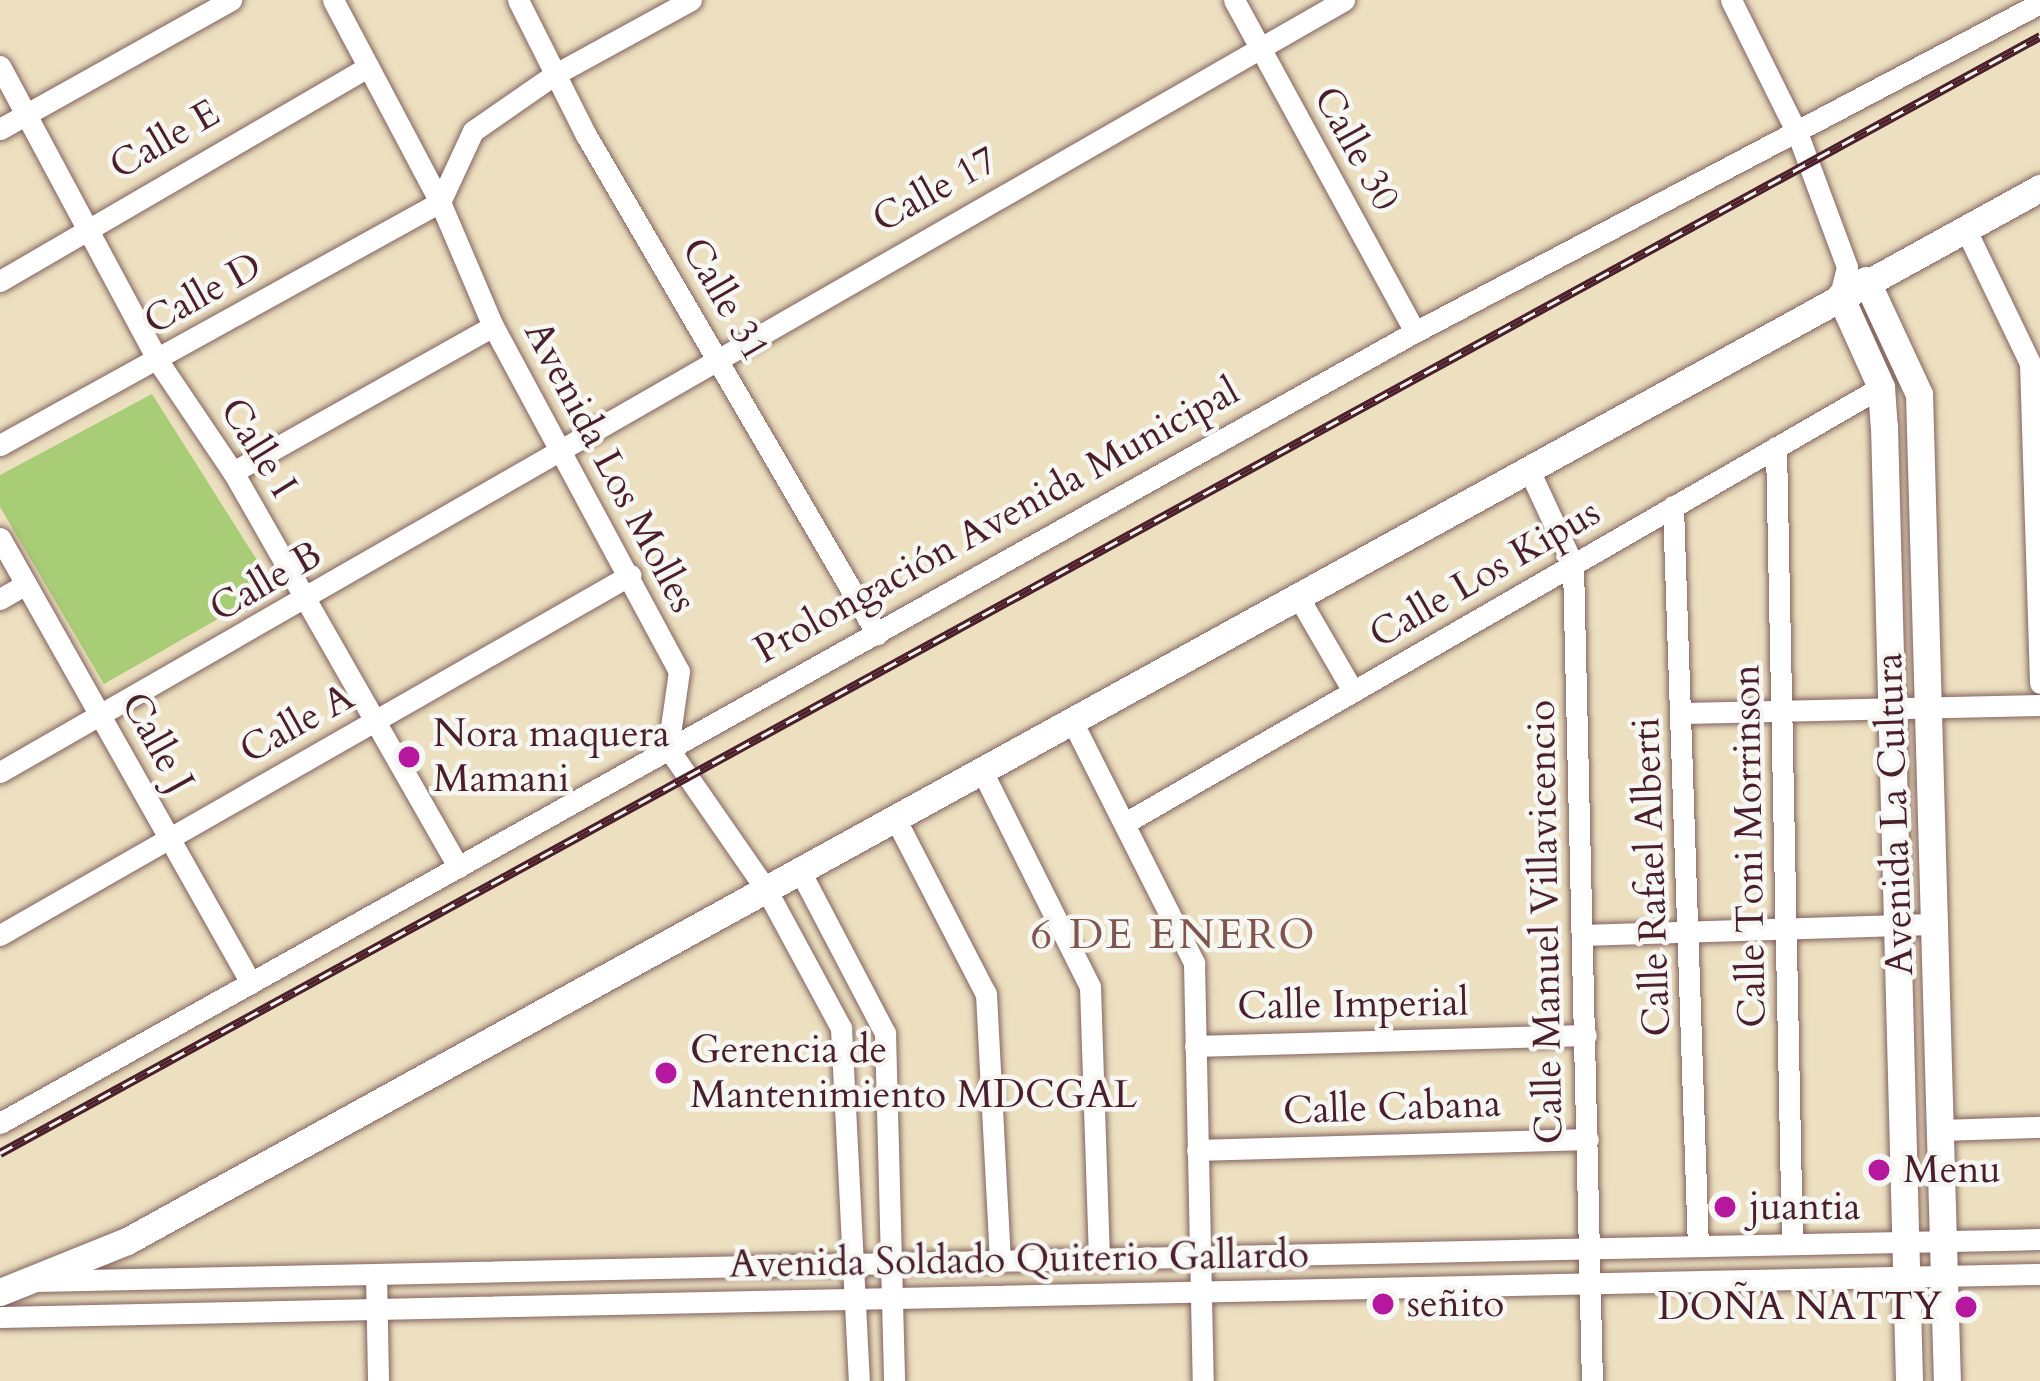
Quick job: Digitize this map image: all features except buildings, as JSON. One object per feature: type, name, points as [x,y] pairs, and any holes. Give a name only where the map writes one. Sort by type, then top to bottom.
[{"type":"main road","points":[[0,1292],[127,1241],[1529,470],[1840,296],[1856,274],[1965,228],[2040,188]]},
{"type":"main road","name":"Avenida La Cultura","points":[[1856,274],[1919,394],[1933,707],[1948,1381]]},
{"type":"main road","name":"Avenida La Cultura","points":[[1840,296],[1881,386],[1894,709],[1909,1381]]},
{"type":"street","points":[[0,129],[231,0]]},
{"type":"street","name":"Avenida Los Molles","points":[[333,0],[440,202],[493,326],[564,447],[682,685],[668,748]]},
{"type":"street","name":"Calle 31","points":[[518,0],[554,75],[877,634]]},
{"type":"street","points":[[440,202],[473,130],[554,75],[691,0]]},
{"type":"street","name":"Calle 30","points":[[1234,0],[1415,332]]},
{"type":"street","name":"Calle 17","points":[[564,447],[716,355],[1343,0]]},
{"type":"street","name":"Avenida La Cultura","points":[[1731,0],[1798,135],[1856,274]]},
{"type":"street","name":"Prolongación Avenida Municipal","points":[[0,1124],[1415,332],[1798,135],[2040,3]]},
{"type":"street","name":"Calle I","points":[[0,66],[158,361],[233,472],[458,867]]},
{"type":"street","name":"Calle E","points":[[0,281],[83,228],[368,67]]},
{"type":"street","name":"Calle D","points":[[0,445],[440,202]]},
{"type":"street","points":[[1965,228],[2030,363],[2040,683]]},
{"type":"street","points":[[233,472],[493,326]]},
{"type":"street","name":"Calle Los Kipus","points":[[1124,823],[1881,386]]},
{"type":"street","name":"Calle B","points":[[0,772],[307,601],[564,447]]},
{"type":"street","name":"Calle Toni Morrinson","points":[[1776,447],[1792,1244]]},
{"type":"street","name":"Calle Manuel Villavicencio","points":[[1529,470],[1573,565],[1592,1381]]},
{"type":"street","name":"Calle Rafael Alberti","points":[[1673,506],[1699,1246]]},
{"type":"street","name":"Calle J","points":[[0,538],[251,983]]},
{"type":"street","name":"Calle A","points":[[0,935],[630,575]]},
{"type":"street","points":[[0,599],[26,584]]},
{"type":"street","points":[[1299,598],[1353,692]]},
{"type":"street","points":[[1683,713],[2040,705]]},
{"type":"street","points":[[1073,723],[1188,939],[1203,1381]]},
{"type":"street","points":[[668,748],[767,890],[845,1042],[859,1381]]},
{"type":"street","points":[[983,773],[1090,987],[1100,1259]]},
{"type":"street","points":[[896,820],[986,994],[1000,1261]]},
{"type":"street","points":[[801,873],[885,1033],[894,1381]]},
{"type":"street","points":[[1584,935],[1937,924]]},
{"type":"street","name":"Calle Imperial","points":[[1195,1046],[1586,1035]]},
{"type":"street","points":[[1942,1130],[2040,1127]]},
{"type":"street","name":"Calle Cabana","points":[[1197,1150],[1588,1139]]},
{"type":"street","name":"Avenida Soldado Quiterio Gallardo","points":[[30,1281],[2040,1239]]},
{"type":"street","points":[[376,1274],[378,1381]]},
{"type":"street","name":"Avenida Soldado Quiterio Gallardo","points":[[0,1317],[2040,1274]]},
{"type":"green space","points":[[152,394],[274,587],[104,684],[0,507],[0,475]]},
{"type":"railway","points":[[0,1153],[2040,36]]},
{"type":"place","name":"Nora maquera Mamani","points":[[409,757]]},
{"type":"place","name":"Gerencia de Mantenimiento MDCGAL","points":[[666,1073]]},
{"type":"place","name":"Menu","points":[[1879,1170]]},
{"type":"place","name":"juantia","points":[[1725,1207]]},
{"type":"place","name":"señito","points":[[1383,1304]]},
{"type":"place","name":"DOÑA NATTY","points":[[1966,1307]]},
{"type":"district","name":"6 DE ENERO","points":[[1174,935]]}]
